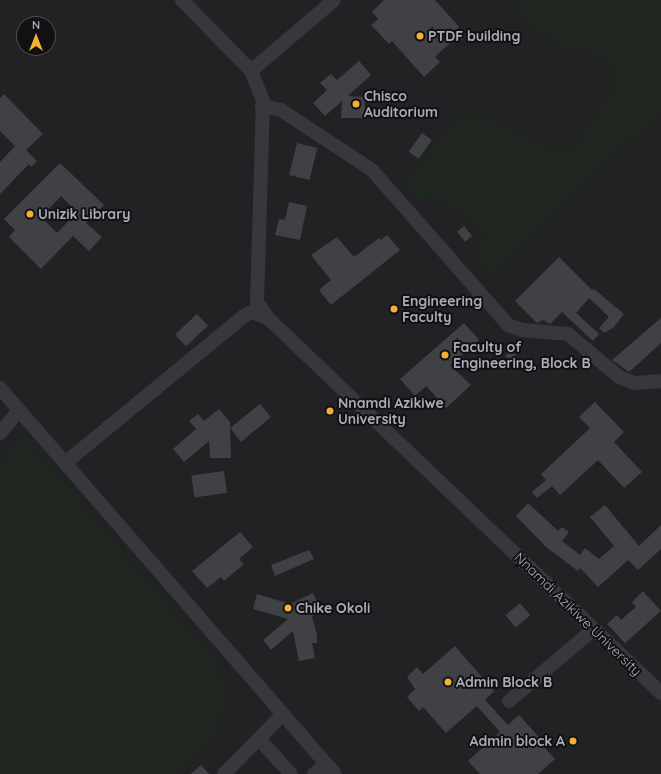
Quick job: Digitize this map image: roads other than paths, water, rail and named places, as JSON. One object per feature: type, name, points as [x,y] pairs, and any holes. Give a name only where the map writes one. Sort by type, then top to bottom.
[{"type":"street","points":[[65,463],[254,307],[262,106],[260,91],[251,71],[182,0]]},
{"type":"street","points":[[251,71],[334,0]]},
{"type":"street","points":[[262,106],[281,110],[372,170],[508,325],[522,330],[568,334],[619,377],[634,383],[661,381]]},
{"type":"street","name":"Nnamdi Azikiwe University","points":[[254,307],[269,319],[661,693]]},
{"type":"street","points":[[0,388],[331,769],[314,774]]},
{"type":"street","points":[[0,433],[19,410]]},
{"type":"street","points":[[509,701],[594,629]]},
{"type":"street","points":[[224,774],[283,714]]},
{"type":"street","points":[[259,739],[291,774]]},
{"type":"place","name":"PTDF building","points":[[420,36]]},
{"type":"place","name":"Chisco Auditorium","points":[[356,104]]},
{"type":"place","name":"Unizik Library","points":[[30,214]]},
{"type":"place","name":"Engineering Faculty","points":[[394,309]]},
{"type":"place","name":"Faculty of Engineering, Block B","points":[[445,355]]},
{"type":"place","name":"Nnamdi Azikiwe University","points":[[330,411]]},
{"type":"place","name":"Chike Okoli","points":[[288,608]]},
{"type":"place","name":"Admin Block B","points":[[448,682]]},
{"type":"place","name":"Admin block A","points":[[573,741]]}]
